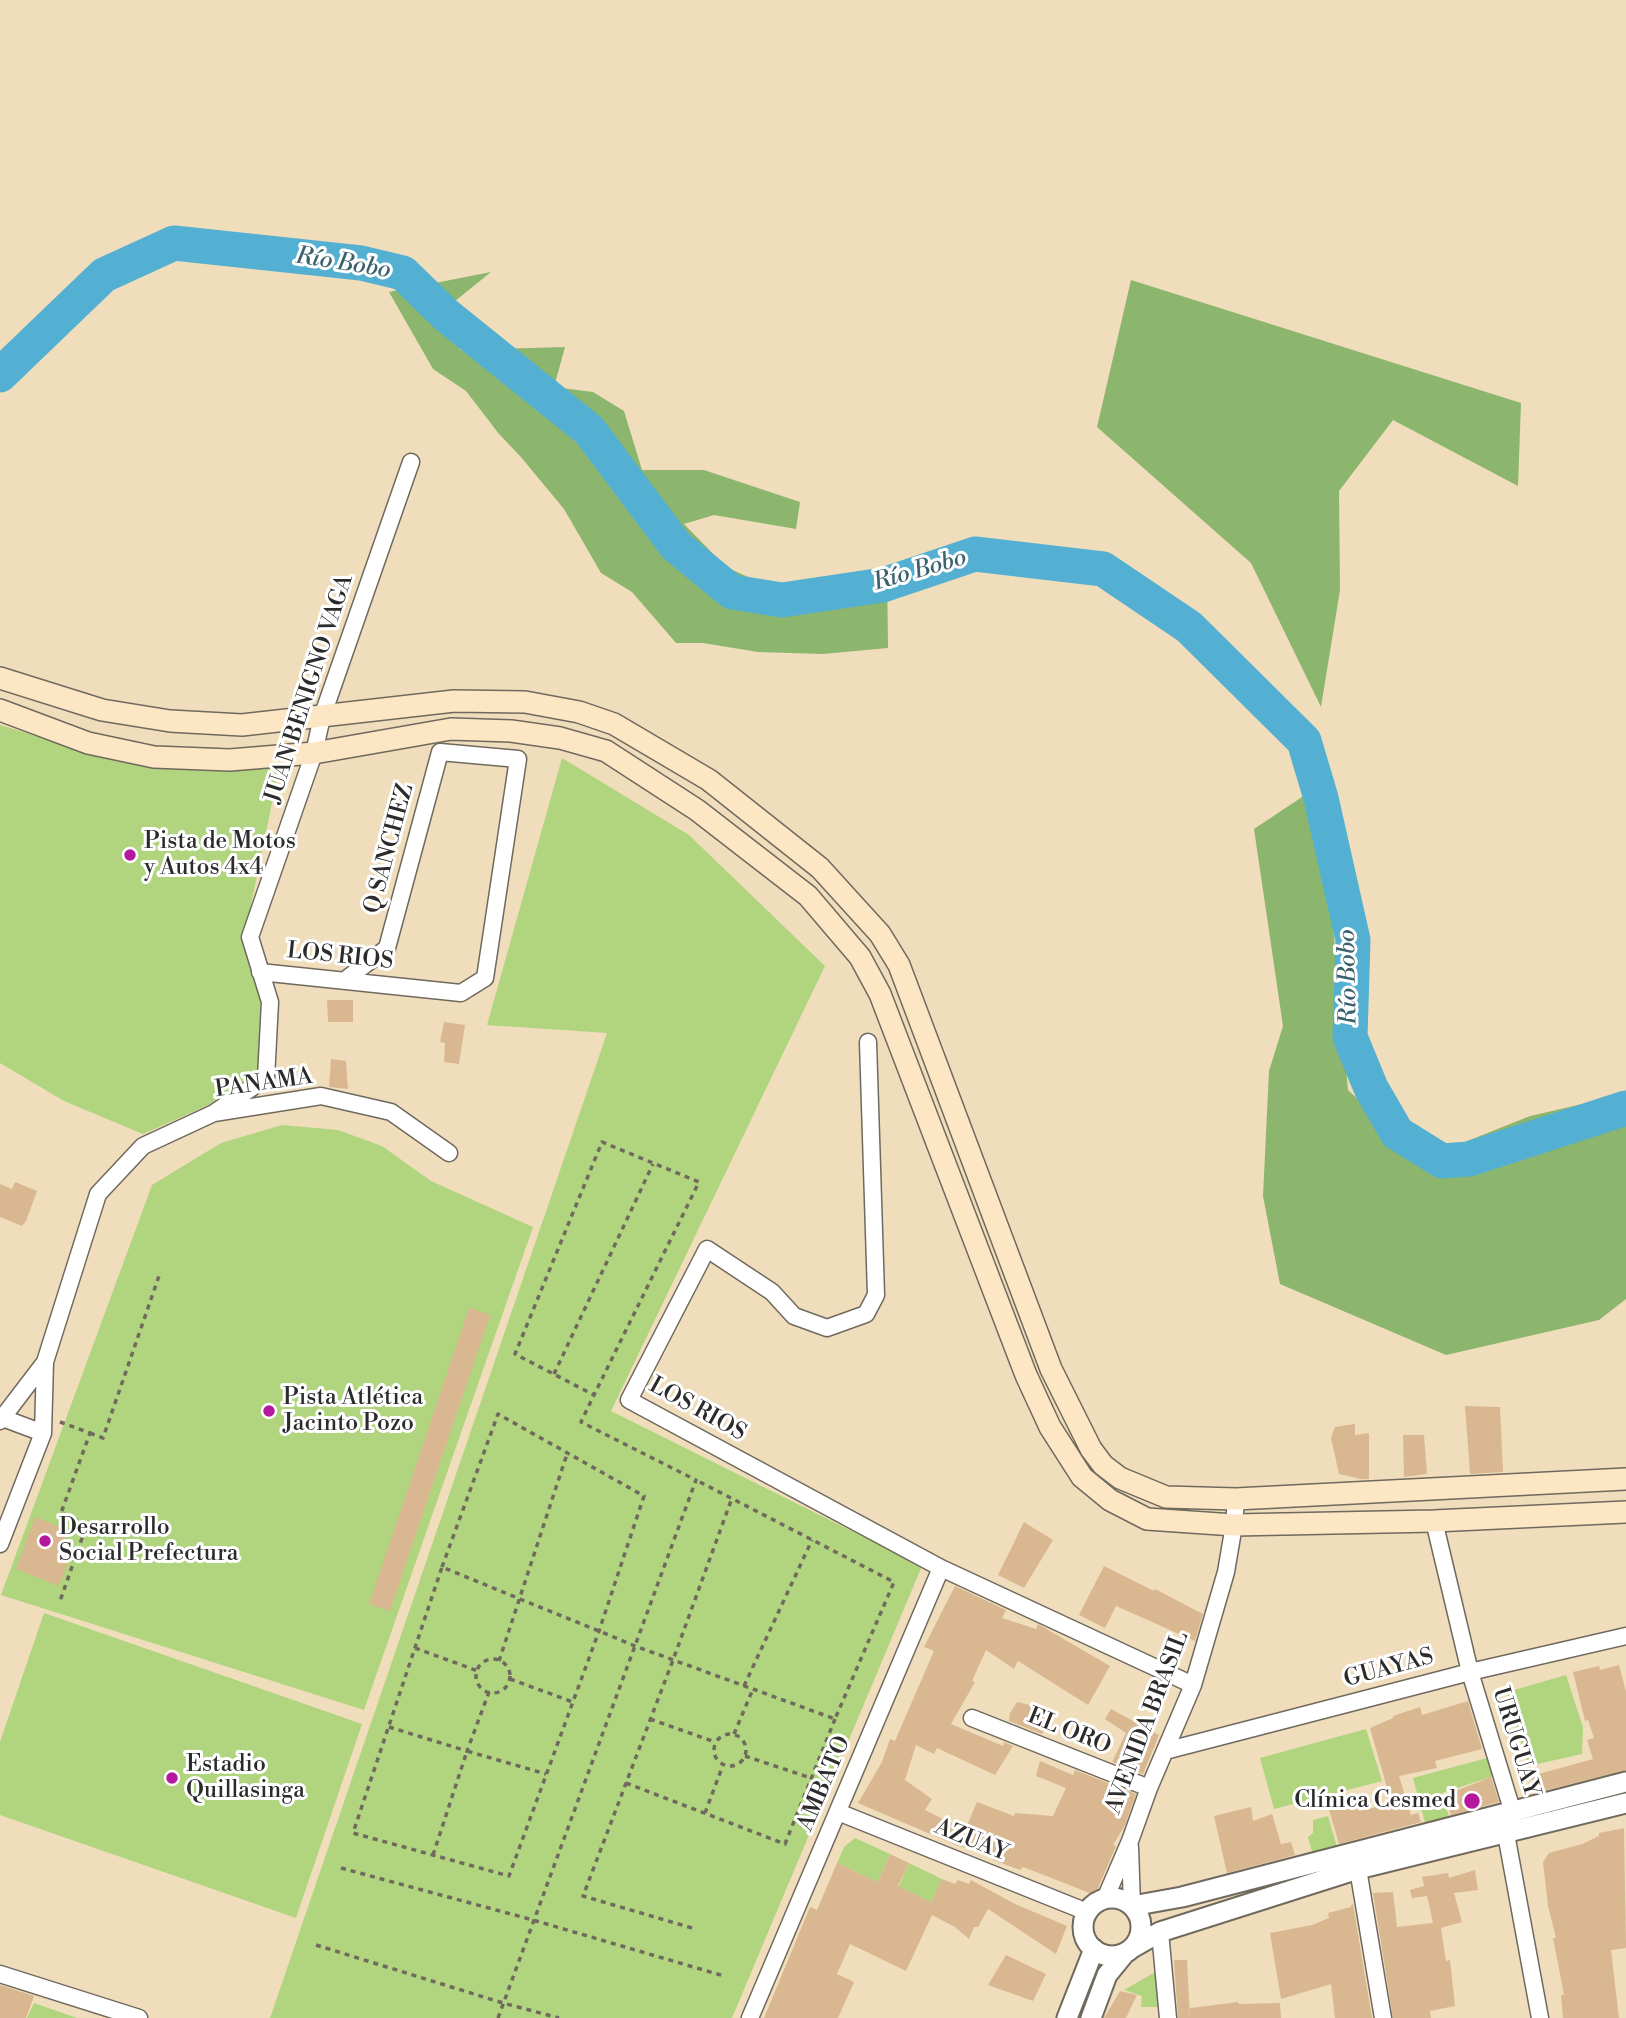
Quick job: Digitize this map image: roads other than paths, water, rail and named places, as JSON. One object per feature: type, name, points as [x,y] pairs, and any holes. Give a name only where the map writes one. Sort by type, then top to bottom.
[{"type":"main road","points":[[0,678],[102,710],[170,721],[242,725],[454,701],[525,702],[579,712],[614,724],[709,780],[820,868],[880,934],[899,965],[1051,1369],[1091,1449],[1103,1465],[1120,1478],[1166,1497],[1237,1499],[1626,1479]]},
{"type":"main road","points":[[0,710],[88,743],[154,757],[230,760],[314,752],[451,729],[511,731],[560,738],[606,751],[697,810],[808,896],[860,957],[880,994],[1026,1375],[1050,1427],[1082,1477],[1110,1500],[1147,1519],[1234,1525],[1434,1521],[1626,1512]]},
{"type":"street","name":"JUAN BENIGNO VAGA","points":[[260,972],[250,937],[314,752],[322,717],[411,461]]},
{"type":"street","name":"Q SANCHEZ","points":[[345,980],[387,948],[440,752],[518,759]]},
{"type":"street","name":"LOS RIOS","points":[[214,1113],[266,1078],[270,1002],[260,972],[461,993],[485,978],[518,759]]},
{"type":"street","name":"LOS RIOS","points":[[869,1042],[877,1295],[866,1314],[827,1328],[794,1317],[772,1292],[707,1249],[629,1400],[941,1568],[1193,1685]]},
{"type":"street","name":"PANAMA","points":[[0,1419],[45,1362],[97,1194],[143,1146],[214,1113],[321,1096],[391,1112],[449,1153]]},
{"type":"street","points":[[0,1544],[43,1433],[45,1362]]},
{"type":"street","points":[[0,1419],[43,1433]]},
{"type":"street","name":"AVENIDA BRASIL","points":[[1105,1899],[1193,1685],[1226,1572],[1237,1499]]},
{"type":"street","name":"URUGUAY","points":[[1434,1521],[1470,1672],[1513,1813],[1506,1834],[1540,2018]]},
{"type":"street","name":"AMBATO","points":[[750,2018],[941,1568]]},
{"type":"street","name":"GUAYAS","points":[[1165,1751],[1470,1672],[1626,1636]]},
{"type":"street","name":"EL ORO","points":[[972,1718],[1149,1788]]},
{"type":"street","points":[[1132,1906],[1182,1897],[1626,1782]]},
{"type":"street","points":[[1091,2018],[1107,1976],[1128,1951],[1141,1932],[1138,1914],[1132,1906],[1115,1898],[1105,1899],[1087,1912],[1083,1928],[1088,1943],[1109,1956],[1128,1951],[1160,1932],[1358,1869],[1626,1803]]},
{"type":"street","name":"AZUAY","points":[[838,1812],[1087,1912]]},
{"type":"street","name":"AVENIDA BRASIL","points":[[1130,1841],[1132,1906]]},
{"type":"street","points":[[1358,1869],[1383,2018]]},
{"type":"street","points":[[1160,1932],[1168,2018]]},
{"type":"street","points":[[1067,2018],[1094,1949]]},
{"type":"street","points":[[0,1974],[139,2018]]},
{"type":"waterway","name":"Río Bobo","points":[[0,375],[104,275],[174,243],[361,263],[403,273],[446,315],[589,430],[676,546],[732,592],[782,600],[883,585],[975,554],[1103,569],[1189,627],[1304,741],[1321,798],[1353,940],[1350,1037],[1371,1088],[1397,1133],[1442,1161],[1469,1159],[1626,1108]]},
{"type":"place","name":"Pista de Motos y Autos 4x4","points":[[130,855]]},
{"type":"place","name":"Pista Atlética Jacinto Pozo","points":[[269,1411]]},
{"type":"place","name":"Desarrollo Social Prefectura","points":[[45,1541]]},
{"type":"place","name":"Estadio Quillasinga","points":[[172,1778]]},
{"type":"place","name":"Clínica Cesmed","points":[[1472,1801]]}]
